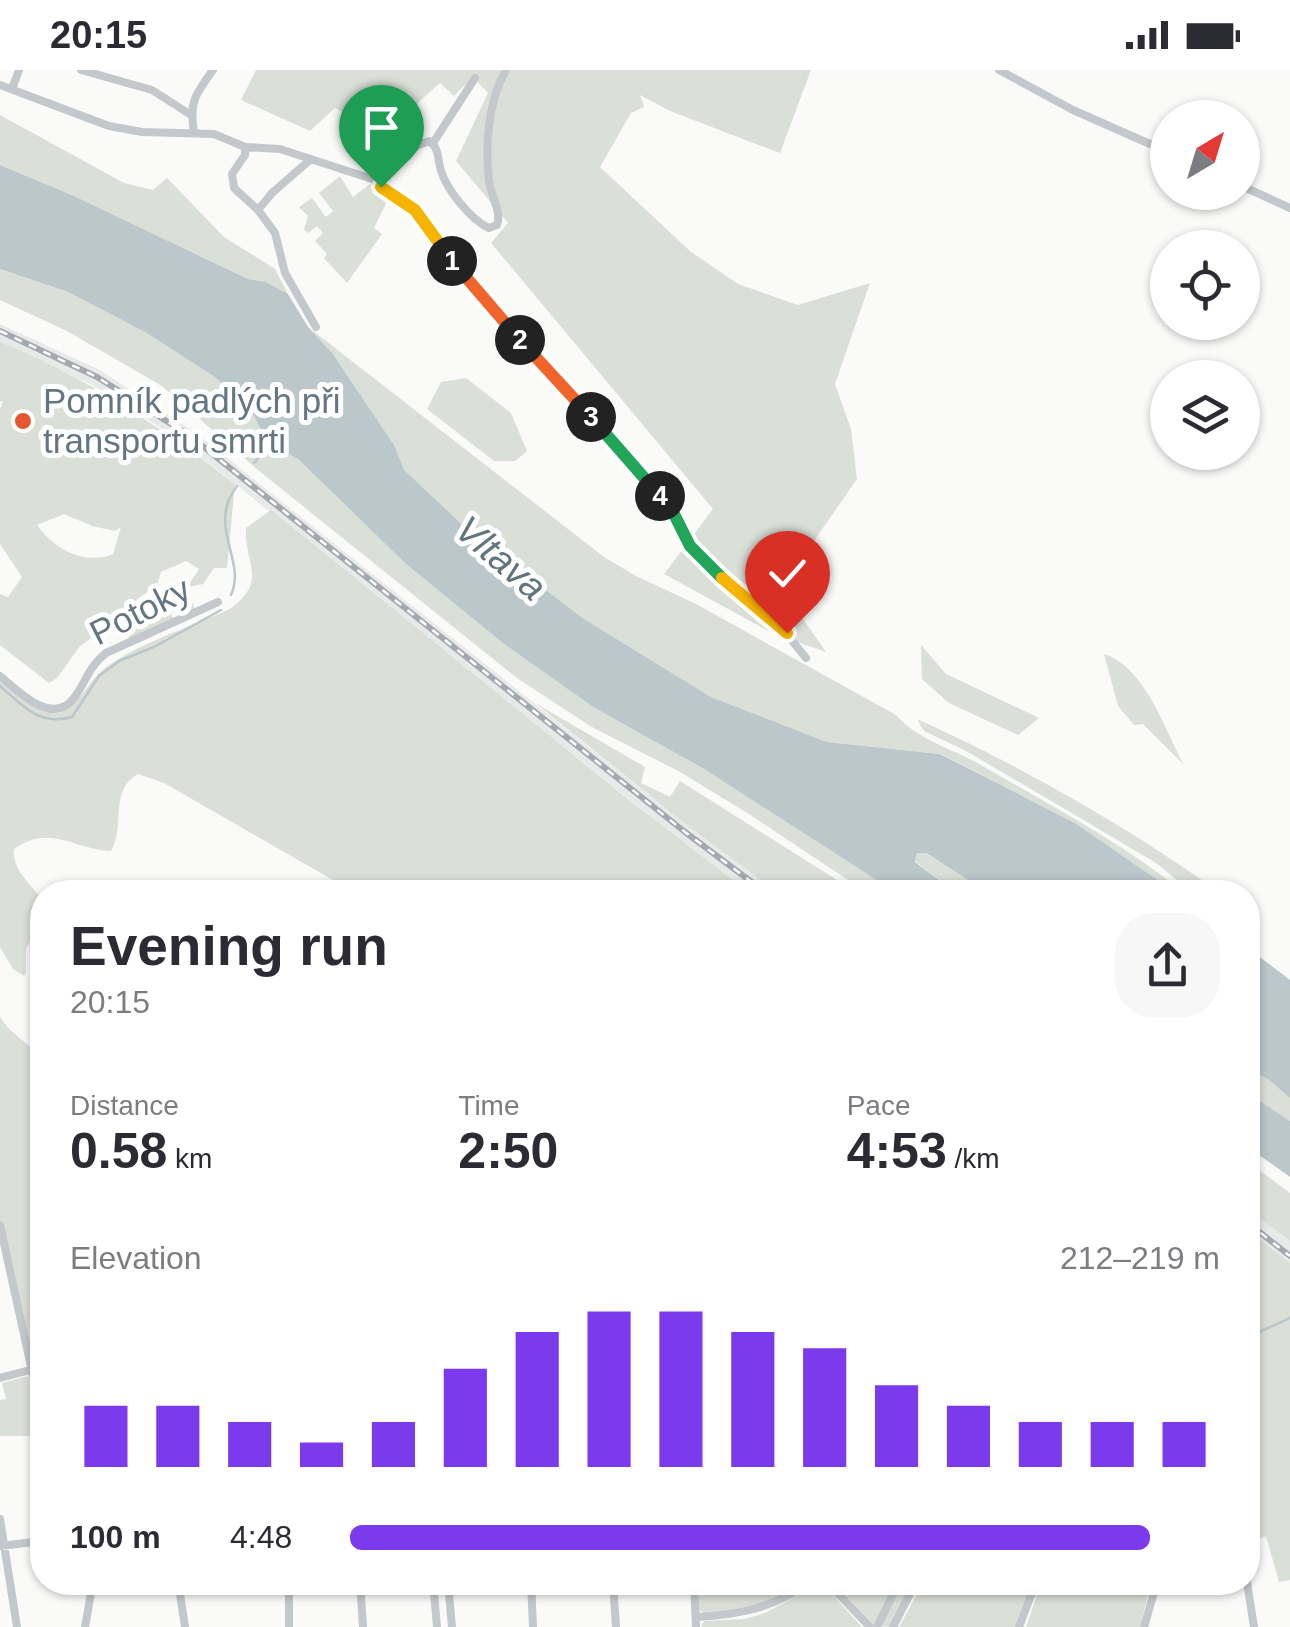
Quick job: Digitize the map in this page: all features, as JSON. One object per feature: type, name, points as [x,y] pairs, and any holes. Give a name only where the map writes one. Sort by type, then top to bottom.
[{"type":"street","points":[[12,89],[19,70]]},
{"type":"street","points":[[82,70],[152,90],[191,115]]},
{"type":"street","points":[[194,132],[193,97],[213,70]]},
{"type":"street","points":[[475,78],[433,143],[442,174],[466,208],[483,226],[497,226],[500,218],[491,192],[488,152],[494,102],[506,70]]},
{"type":"street","points":[[999,70],[1073,110],[1150,144]]},
{"type":"street","points":[[0,85],[109,126],[227,138],[245,147],[280,149],[372,179],[415,210],[436,243],[488,304],[653,487],[695,552],[776,621],[806,658]]},
{"type":"street","points":[[372,179],[418,144],[433,143]]},
{"type":"street","points":[[245,147],[245,155],[231,178],[234,188],[275,233],[285,274],[316,327]]},
{"type":"street","points":[[258,210],[272,192],[311,159]]},
{"type":"street","points":[[1260,194],[1290,208]]},
{"type":"street","name":"Potoky","points":[[0,676],[39,706],[64,707],[72,702],[94,662],[106,653],[218,602]]},
{"type":"street","points":[[0,1224],[30,1352]]},
{"type":"street","points":[[0,1378],[30,1370]]},
{"type":"street","points":[[0,1518],[17,1627]]},
{"type":"street","points":[[2,1546],[30,1543]]},
{"type":"street","points":[[85,1627],[91,1595]]},
{"type":"street","points":[[180,1595],[185,1627]]},
{"type":"street","points":[[288,1595],[289,1627]]},
{"type":"street","points":[[361,1595],[363,1627]]},
{"type":"street","points":[[434,1595],[437,1627]]},
{"type":"street","points":[[449,1595],[452,1627]]},
{"type":"street","points":[[532,1595],[534,1627]]},
{"type":"street","points":[[614,1595],[616,1627]]},
{"type":"street","points":[[695,1595],[696,1622],[766,1607],[787,1595]]},
{"type":"street","points":[[841,1595],[874,1627],[892,1595]]},
{"type":"street","points":[[892,1627],[909,1595]]},
{"type":"street","points":[[1019,1627],[1031,1595]]},
{"type":"street","points":[[1144,1627],[1153,1595]]},
{"type":"street","points":[[1249,1595],[1254,1627]]},
{"type":"shaded area","points":[[256,70],[811,70],[780,153],[670,111],[640,95],[644,107],[631,113],[600,167],[690,251],[738,284],[798,305],[870,283],[835,384],[851,429],[857,479],[793,571],[792,603],[826,652],[774,634],[664,574],[713,509],[491,243],[508,223],[456,161],[488,93],[473,77],[454,96],[440,83],[383,134],[335,108],[310,131],[241,100]]},
{"type":"shaded area","points":[[0,115],[124,183],[153,190],[167,178],[224,237],[275,269],[288,294],[0,165]]},
{"type":"shaded area","points":[[340,176],[353,197],[370,184],[389,197],[374,228],[382,234],[347,283],[324,258],[327,254],[315,241],[323,233],[317,226],[308,233],[304,229],[308,216],[299,207],[312,198],[326,217],[333,211],[319,193]]},
{"type":"shaded area","points":[[0,269],[68,292],[145,332],[215,377],[254,416],[269,445],[298,459],[406,564],[504,644],[593,707],[704,769],[876,880],[848,880],[749,814],[680,772],[590,726],[517,678],[258,470],[162,386],[67,331],[0,300]]},
{"type":"shaded area","points":[[0,324],[100,370],[193,431],[761,880],[730,880],[164,430],[92,385],[0,342]]},
{"type":"shaded area","points":[[308,327],[604,557],[896,715],[925,737],[1110,840],[1167,880],[1158,880],[1075,823],[941,754],[827,742],[711,697],[584,619],[472,534],[403,470],[394,445],[333,354]]},
{"type":"shaded area","points":[[0,342],[63,371],[122,405],[235,484],[227,568],[214,568],[203,584],[187,587],[199,569],[186,561],[161,572],[157,585],[136,600],[140,606],[131,615],[188,594],[197,613],[188,617],[183,608],[171,613],[175,622],[131,640],[116,621],[80,646],[49,683],[0,645],[0,594],[8,597],[22,577],[0,544]],"holes":[[[64,514],[115,531],[121,527],[113,554],[91,558],[70,553],[37,525]]]},
{"type":"shaded area","points":[[466,378],[511,413],[527,451],[515,461],[494,461],[427,409],[441,382]]},
{"type":"shaded area","points":[[271,510],[732,880],[333,880],[164,783],[138,774],[123,790],[111,851],[51,838],[39,838],[14,849],[19,870],[30,884],[30,942],[26,948],[26,973],[24,976],[13,969],[0,947],[0,679],[50,712],[60,713],[74,704],[102,670],[122,657],[230,609],[242,599],[252,580],[246,528]]},
{"type":"shaded area","points":[[921,645],[946,674],[1039,718],[1018,735],[949,703],[922,679]]},
{"type":"shaded area","points":[[1104,654],[1118,661],[1142,685],[1184,765],[1143,724],[1134,725],[1118,706]]},
{"type":"shaded area","points":[[535,703],[645,767],[641,783],[670,797],[680,781],[837,880],[761,880]]},
{"type":"shaded area","points":[[917,719],[1072,798],[1201,880],[1177,880],[1156,863],[966,751],[924,731]]},
{"type":"shaded area","points":[[917,853],[925,853],[967,880],[940,880],[915,861]]},
{"type":"shaded area","points":[[0,1017],[30,1047],[30,1351],[0,1234]]},
{"type":"shaded area","points":[[1260,1075],[1290,1098],[1290,1121],[1260,1101]]},
{"type":"shaded area","points":[[1260,1171],[1290,1193],[1290,1241],[1260,1219]]},
{"type":"shaded area","points":[[1260,1219],[1290,1241],[1290,1263],[1260,1239]]},
{"type":"shaded area","points":[[1260,1239],[1290,1263],[1290,1580],[1279,1582],[1266,1536],[1260,1539]]},
{"type":"shaded area","points":[[28,1376],[30,1436],[0,1436],[0,1400],[6,1399],[2,1383]]},
{"type":"shaded area","points":[[698,1595],[782,1595],[730,1610],[699,1610]]},
{"type":"shaded area","points":[[798,1595],[833,1595],[862,1627],[701,1627],[704,1621],[745,1619]]},
{"type":"shaded area","points":[[845,1595],[906,1595],[889,1627],[875,1626]]},
{"type":"shaded area","points":[[916,1595],[1027,1595],[1015,1627],[899,1627]]},
{"type":"shaded area","points":[[1037,1595],[1148,1595],[1140,1627],[1026,1627]]},
{"type":"water","name":"Vltava","points":[[0,165],[248,279],[266,282],[288,294],[308,327],[333,354],[394,445],[404,470],[472,534],[584,619],[711,697],[827,742],[940,754],[1075,823],[1158,880],[968,880],[926,853],[917,853],[915,862],[939,880],[876,880],[704,769],[593,707],[504,644],[406,564],[298,459],[269,445],[254,416],[215,377],[145,332],[68,292],[0,269]]},
{"type":"water","points":[[1260,957],[1290,980],[1290,1098],[1260,1075]]},
{"type":"water","points":[[1260,1101],[1290,1121],[1290,1177],[1260,1156]]},
{"type":"waterway","points":[[254,463],[269,445]]},
{"type":"waterway","points":[[231,595],[235,582],[225,515],[237,486]]},
{"type":"waterway","points":[[0,686],[41,716],[72,717],[99,676],[119,661],[154,647],[221,610]]},
{"type":"waterway","points":[[1260,1332],[1290,1318]]},
{"type":"railway","points":[[0,331],[97,377],[190,436],[749,880]]},
{"type":"railway","points":[[1260,1232],[1290,1256]]},
{"type":"place","name":"Pomník padlých při transportu smrti","points":[[23,421]]},
{"type":"route","points":[[381,187],[415,210],[436,243],[488,304],[653,487],[695,552],[787,633]]}]
